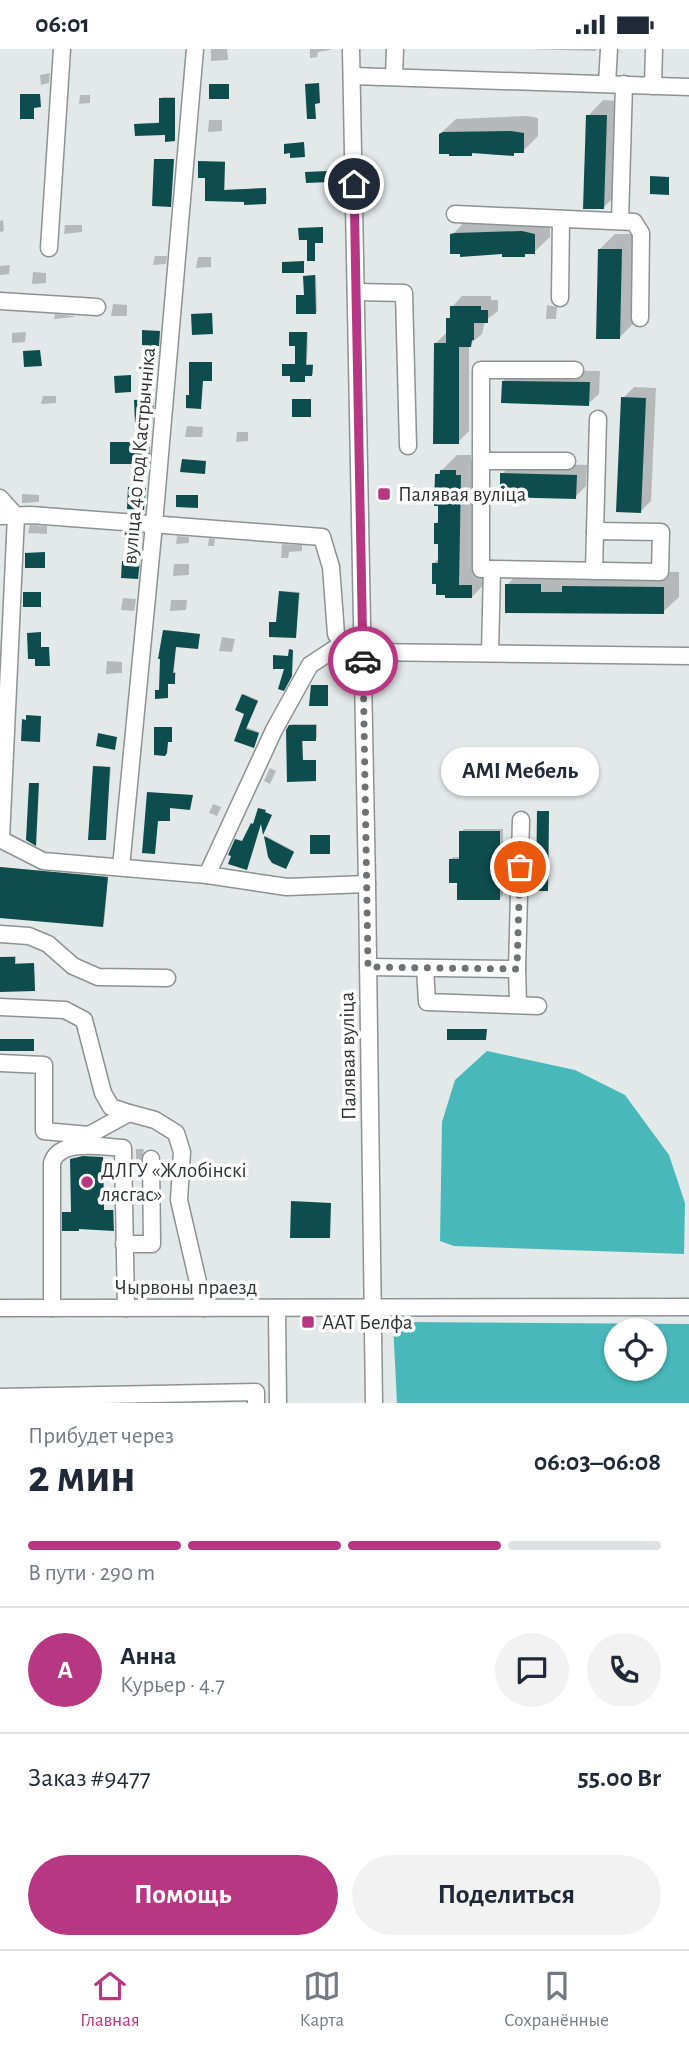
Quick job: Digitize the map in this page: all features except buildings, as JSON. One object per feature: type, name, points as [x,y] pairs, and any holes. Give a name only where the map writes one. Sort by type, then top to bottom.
[{"type":"street","points":[[49,248],[62,49]]},
{"type":"street","name":"вуліца 40 год Кастрычніка","points":[[121,867],[195,49]]},
{"type":"street","name":"Палявая вуліца","points":[[351,49],[372,1308]]},
{"type":"street","points":[[394,77],[395,49]]},
{"type":"street","points":[[607,84],[609,49]]},
{"type":"street","points":[[653,86],[654,49]]},
{"type":"street","points":[[352,76],[689,87]]},
{"type":"street","points":[[620,221],[624,84]]},
{"type":"street","points":[[455,214],[634,222],[641,233],[640,318]]},
{"type":"street","points":[[560,298],[561,219]]},
{"type":"street","points":[[356,292],[404,293],[408,446]]},
{"type":"street","points":[[0,301],[97,307]]},
{"type":"street","points":[[575,370],[481,370],[481,569],[660,572],[661,533],[595,531]]},
{"type":"street","points":[[594,571],[598,419]]},
{"type":"street","points":[[481,461],[568,461]]},
{"type":"street","points":[[0,498],[8,516],[0,839],[43,861],[206,875],[287,887],[367,884]]},
{"type":"street","points":[[8,516],[31,515],[322,537],[331,567],[336,634],[342,644]]},
{"type":"street","points":[[491,653],[492,569]]},
{"type":"street","points":[[206,875],[274,730],[310,665],[342,644],[491,653],[689,656]]},
{"type":"street","points":[[518,1004],[521,820]]},
{"type":"street","points":[[0,934],[29,936],[48,944],[73,966],[98,977],[167,978]]},
{"type":"street","points":[[368,967],[517,969]]},
{"type":"street","points":[[425,968],[427,1002],[538,1006]]},
{"type":"street","points":[[0,1007],[65,1010],[84,1020],[103,1093],[111,1107],[155,1120],[176,1133],[182,1152],[179,1200],[204,1308]]},
{"type":"street","points":[[0,1063],[44,1065],[44,1131],[89,1135],[129,1113]]},
{"type":"street","points":[[52,1308],[52,1163],[54,1156],[61,1149],[71,1147],[123,1148],[126,1308]]},
{"type":"street","points":[[124,1244],[152,1244],[151,1159]]},
{"type":"street","name":"Чырвоны праезд","points":[[0,1308],[689,1307]]},
{"type":"street","points":[[277,1308],[278,1403]]},
{"type":"street","points":[[372,1308],[374,1403]]},
{"type":"street","points":[[0,1397],[256,1392],[256,1403]]},
{"type":"shaded area","points":[[487,1051],[575,1070],[625,1095],[669,1155],[685,1203],[684,1254],[454,1246],[440,1241],[442,1122],[455,1080]]},
{"type":"shaded area","points":[[393,1323],[604,1323],[604,1381],[667,1381],[667,1324],[689,1324],[689,1403],[397,1403]]},
{"type":"way so far","points":[[363,661],[368,967],[517,969],[520,867]]},
{"type":"place","name":"Палявая вуліца","points":[[384,494]]},
{"type":"place","name":"AMI Мебель","points":[[520,867]]},
{"type":"place","name":"ДЛГУ «Жлобінскі лясгас»","points":[[87,1182]]},
{"type":"place","name":"ААТ Белфа","points":[[308,1322]]},
{"type":"route","points":[[354,184],[363,661]]}]
